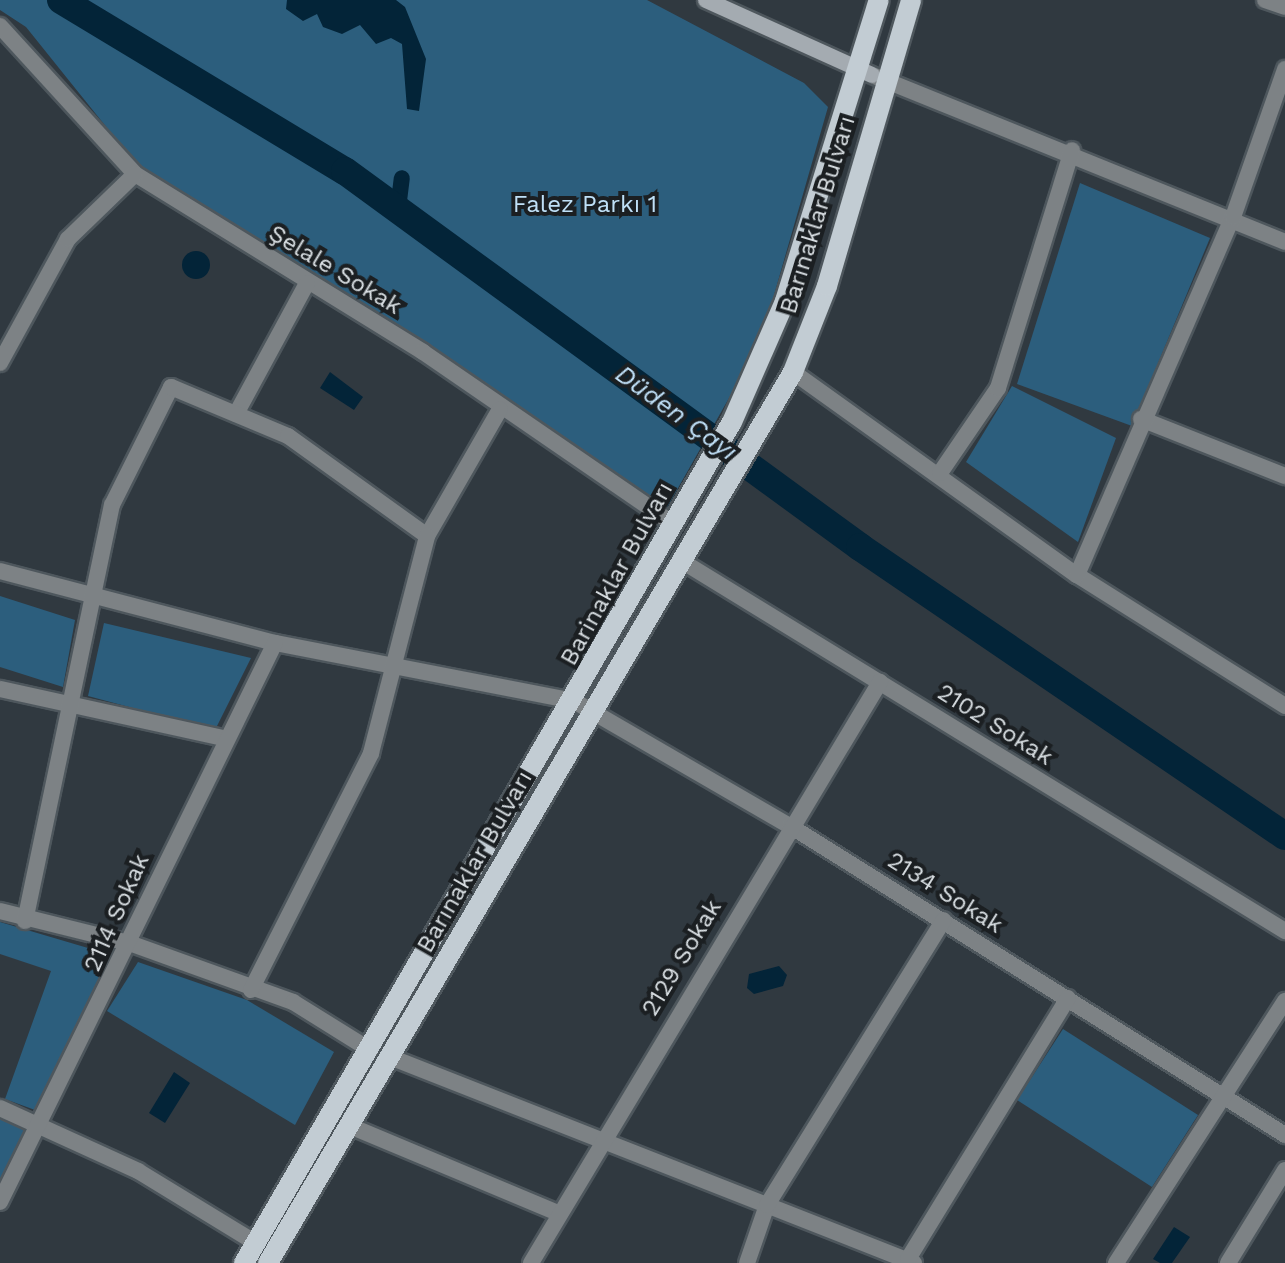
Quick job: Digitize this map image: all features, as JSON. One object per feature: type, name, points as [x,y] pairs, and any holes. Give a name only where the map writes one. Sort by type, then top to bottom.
[{"type":"main road","name":"Barınaklar Bulvarı","points":[[244,1263],[370,1050],[584,705],[680,560],[793,372],[827,286],[872,75],[879,0]]},
{"type":"main road","name":"Barınaklar Bulvarı","points":[[704,472],[732,422],[785,301],[872,75],[911,0]]},
{"type":"main road","name":"Barinaklar Bulvarı","points":[[584,705],[673,524],[704,472]]},
{"type":"main road","name":"Barınaklar Bulvarı","points":[[268,1263],[390,1057],[584,705]]},
{"type":"street","points":[[706,0],[872,75],[1072,150],[1285,242]]},
{"type":"street","points":[[1265,0],[1285,7]]},
{"type":"street","name":"Şelale Sokak","points":[[0,26],[135,174],[423,352],[500,409],[673,524]]},
{"type":"street","points":[[1077,575],[1141,419],[1233,217],[1285,69]]},
{"type":"street","points":[[940,473],[998,388],[1072,150]]},
{"type":"street","points":[[0,363],[68,239],[135,174]]},
{"type":"street","points":[[236,414],[307,283]]},
{"type":"street","points":[[793,372],[940,473],[1077,575],[1285,706]]},
{"type":"street","points":[[25,921],[120,479],[171,387],[288,436],[427,536]]},
{"type":"street","points":[[251,990],[371,753],[427,536],[500,409]]},
{"type":"street","points":[[1141,419],[1285,476]]},
{"type":"street","name":"2102 Sokak","points":[[680,560],[1285,931]]},
{"type":"street","name":"2134 Sokak","points":[[0,571],[94,600],[275,643],[394,661],[584,705],[944,920],[1285,1135]]},
{"type":"street","name":"2114 Sokak","points":[[0,1202],[132,944],[275,643]]},
{"type":"street","name":"2129 Sokak","points":[[531,1263],[601,1139],[880,682]]},
{"type":"street","points":[[0,689],[227,739]]},
{"type":"street","points":[[0,911],[25,921],[132,944],[251,990],[293,1002],[370,1050]]},
{"type":"street","points":[[747,1263],[767,1205],[944,920]]},
{"type":"street","points":[[390,1057],[911,1261],[1068,998]]},
{"type":"street","points":[[1116,1263],[1285,1001]]},
{"type":"street","points":[[0,1108],[40,1123],[138,1171],[256,1243]]},
{"type":"street","points":[[350,1126],[558,1213]]},
{"type":"street","points":[[1228,1263],[1285,1170]]},
{"type":"green space","name":"Falez Parkı 1","points":[[0,0],[647,0],[804,83],[828,107],[772,302],[733,391],[665,511],[413,334],[136,164],[26,27],[0,10]]},
{"type":"green space","points":[[1080,183],[1210,238],[1132,426],[1017,384]]},
{"type":"green space","points":[[1012,386],[1116,438],[1078,542],[966,462]]},
{"type":"green space","points":[[0,596],[75,620],[63,687],[0,667]]},
{"type":"green space","points":[[104,623],[251,658],[215,730],[88,696]]},
{"type":"green space","points":[[0,922],[115,956],[35,1110],[5,1099],[51,971],[0,954]]},
{"type":"green space","points":[[138,962],[247,1000],[334,1052],[295,1125],[107,1011]]},
{"type":"green space","points":[[1063,1029],[1198,1115],[1152,1187],[1017,1100]]},
{"type":"green space","points":[[0,1117],[28,1128],[0,1180]]},
{"type":"shaded area","points":[[287,0],[396,0],[405,7],[426,59],[419,111],[407,109],[402,44],[391,38],[376,44],[360,25],[342,34],[323,27],[317,14],[303,21],[286,9]]},
{"type":"shaded area","points":[[196,251],[206,255],[210,265],[206,275],[196,279],[186,275],[182,265],[186,255]]},
{"type":"shaded area","points":[[330,372],[363,397],[354,410],[320,388]]},
{"type":"shaded area","points":[[779,966],[787,975],[783,986],[754,994],[747,988],[749,974]]},
{"type":"shaded area","points":[[174,1072],[190,1083],[165,1123],[149,1113]]},
{"type":"shaded area","points":[[1174,1227],[1190,1237],[1172,1263],[1160,1263],[1153,1259]]},
{"type":"waterway","name":"Düden Çayı","points":[[61,0],[345,171],[860,547],[1285,836]]},
{"type":"waterway","points":[[398,209],[402,178]]}]
